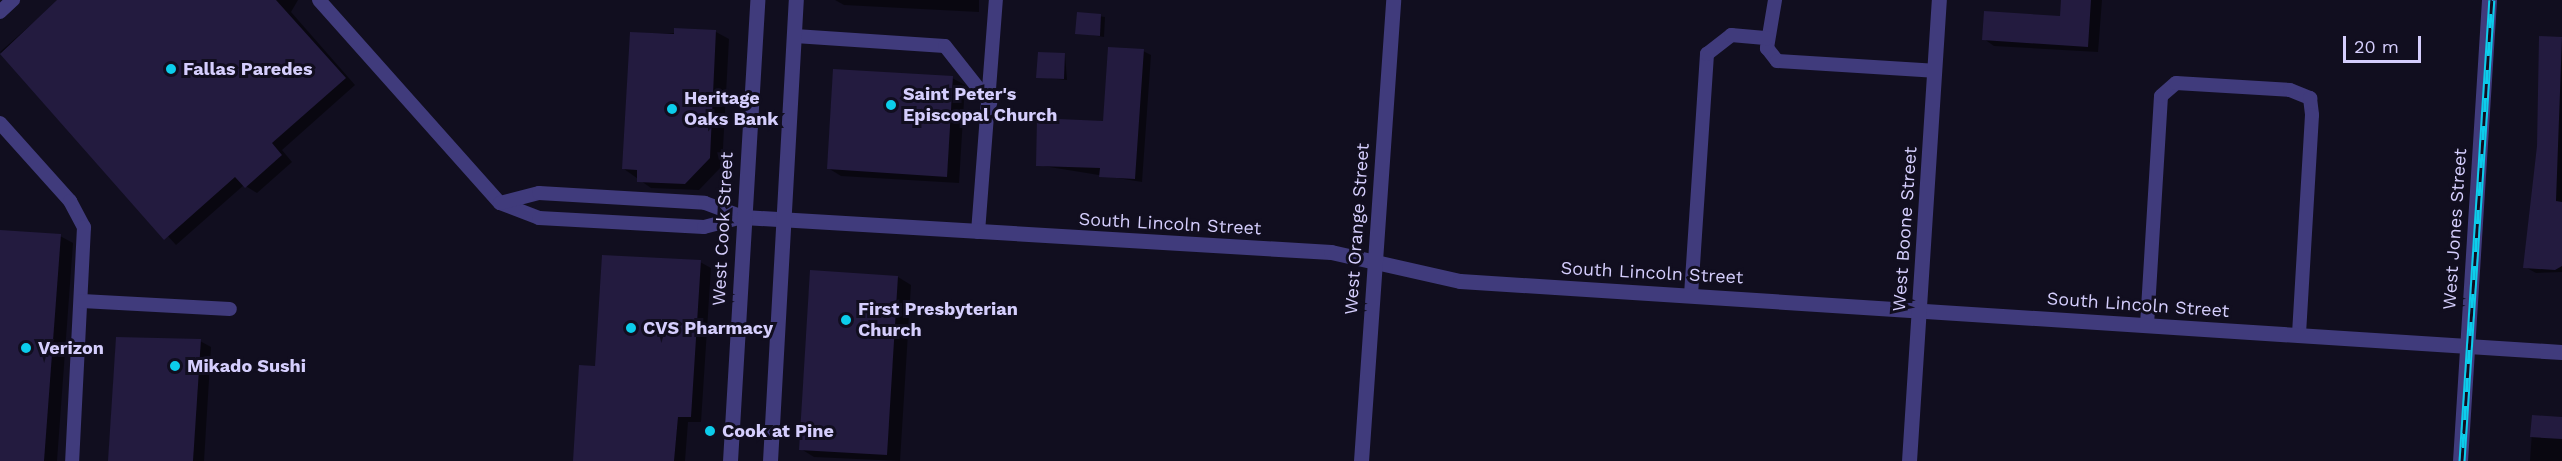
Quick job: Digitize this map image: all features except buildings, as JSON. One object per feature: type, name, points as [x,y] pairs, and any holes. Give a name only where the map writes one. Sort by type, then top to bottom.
[{"type":"street","name":"West Cook Street","points":[[730,461],[757,0]]},
{"type":"street","points":[[770,461],[796,0]]},
{"type":"street","name":"West Orange Street","points":[[1361,461],[1393,0]]},
{"type":"street","name":"West Boone Street","points":[[1909,461],[1939,0]]},
{"type":"street","name":"West Jones Street","points":[[2460,461],[2489,0]]},
{"type":"street","name":"South Lincoln Street","points":[[743,217],[1374,259],[1460,281],[1919,309],[2467,348],[2562,352]]},
{"type":"lane","points":[[0,12],[13,0]]},
{"type":"lane","points":[[319,0],[500,203],[539,218],[704,227],[743,217]]},
{"type":"lane","points":[[978,232],[990,102],[996,0]]},
{"type":"lane","points":[[1775,0],[1767,48],[1777,61],[1934,71]]},
{"type":"lane","points":[[1691,295],[1707,54],[1731,35],[1768,38]]},
{"type":"lane","points":[[795,36],[945,46],[990,102]]},
{"type":"lane","points":[[2147,325],[2161,96],[2176,83],[2290,90],[2310,98],[2312,115],[2299,336]]},
{"type":"lane","points":[[0,123],[70,201],[84,227],[72,461]]},
{"type":"lane","points":[[500,203],[539,193],[705,203],[743,217]]},
{"type":"lane","points":[[82,301],[230,309]]},
{"type":"railway","points":[[2462,461],[2492,0]]},
{"type":"place","name":"Fallas Paredes","points":[[171,69]]},
{"type":"place","name":"Saint Peter's Episcopal Church","points":[[891,105]]},
{"type":"place","name":"Heritage Oaks Bank","points":[[672,109]]},
{"type":"place","name":"First Presbyterian Church","points":[[846,320]]},
{"type":"place","name":"CVS Pharmacy","points":[[631,328]]},
{"type":"place","name":"Verizon","points":[[26,348]]},
{"type":"place","name":"Mikado Sushi","points":[[175,366]]},
{"type":"place","name":"Cook at Pine","points":[[710,431]]}]
